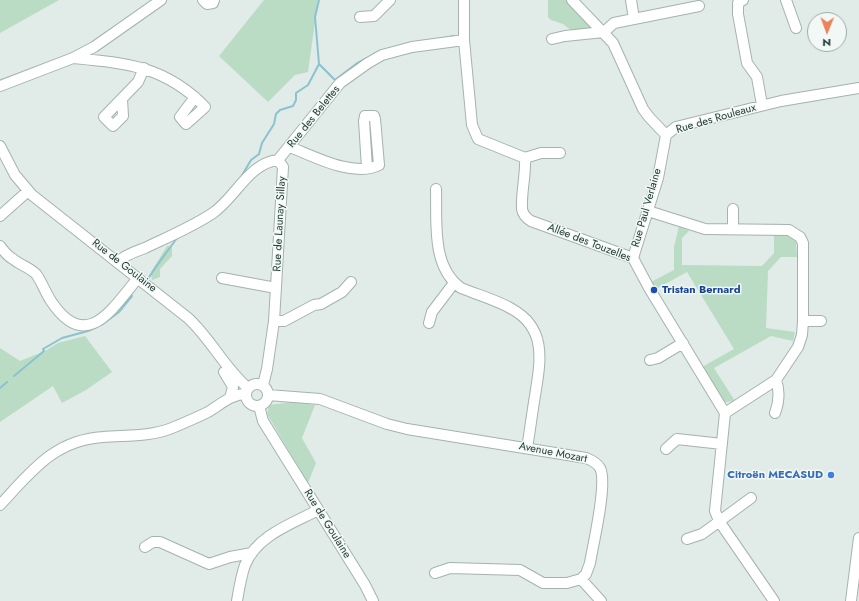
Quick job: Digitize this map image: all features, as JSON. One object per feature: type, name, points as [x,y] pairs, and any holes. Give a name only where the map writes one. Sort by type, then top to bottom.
[{"type":"street","points":[[0,86],[73,58],[94,47],[161,0]]},
{"type":"street","points":[[203,0],[206,4],[213,3],[214,0]]},
{"type":"street","points":[[360,17],[374,16],[390,0]]},
{"type":"street","points":[[464,0],[463,36],[472,125],[478,139],[525,158],[541,153],[560,153]]},
{"type":"street","name":"Rue des Rouleaux","points":[[572,0],[613,43],[643,109],[666,135],[676,127],[762,106],[859,88]]},
{"type":"street","points":[[632,0],[634,19]]},
{"type":"street","points":[[743,0],[738,3],[738,14],[747,63],[758,77],[762,106]]},
{"type":"street","points":[[786,0],[796,28]]},
{"type":"street","points":[[552,39],[565,36],[604,32],[614,23],[699,6]]},
{"type":"street","name":"Rue des Belettes","points":[[278,160],[340,83],[368,63],[382,55],[463,36]]},
{"type":"street","points":[[94,47],[97,60]]},
{"type":"street","points":[[73,58],[131,64],[144,68],[160,74],[195,97]]},
{"type":"street","points":[[122,99],[138,82],[144,68]]},
{"type":"street","name":"Rue Paul Verlaine","points":[[633,258],[658,178],[666,135]]},
{"type":"street","name":"Rue de Goulaine","points":[[0,146],[15,175],[28,191],[188,318],[201,330],[218,351],[234,376],[247,391]]},
{"type":"street","points":[[290,147],[335,164],[350,168],[367,168]]},
{"type":"street","name":"Allée des Touzelles","points":[[525,158],[526,171],[522,210],[525,217],[531,221],[633,258],[648,288],[725,413]]},
{"type":"street","name":"Rue de Launay Sillay","points":[[118,262],[206,218],[220,208],[240,185],[258,168],[267,162],[278,160],[283,166],[274,321],[267,370],[263,385]]},
{"type":"street","points":[[436,189],[439,252],[447,272],[454,283],[461,288],[512,308],[531,326],[537,337],[540,350],[540,364],[527,448]]},
{"type":"street","points":[[0,216],[28,191]]},
{"type":"street","points":[[733,209],[733,229]]},
{"type":"street","points":[[648,211],[705,229],[790,230],[800,237],[803,243],[802,335],[798,347],[776,380],[725,413],[715,511],[718,521],[774,601]]},
{"type":"street","points":[[0,246],[14,260],[29,267],[35,273],[53,304],[74,325],[88,325],[101,319],[138,278]]},
{"type":"street","points":[[222,278],[276,288]]},
{"type":"street","points":[[274,321],[284,321],[314,304],[321,304],[342,292],[351,282]]},
{"type":"street","points":[[429,323],[432,312],[454,283]]},
{"type":"street","points":[[803,321],[822,321]]},
{"type":"street","points":[[650,360],[658,358],[683,343]]},
{"type":"street","points":[[218,351],[220,365],[232,383],[230,398]]},
{"type":"street","points":[[775,413],[778,404],[779,388],[776,380]]},
{"type":"street","points":[[0,505],[44,460],[63,447],[92,438],[155,433],[206,412],[230,398],[247,391],[256,383],[263,385],[267,389],[268,395],[266,401],[259,406],[249,403],[247,391]]},
{"type":"street","name":"Avenue Mozart","points":[[268,395],[320,399],[387,424],[586,458],[595,462],[600,468],[602,487],[590,563],[586,574],[581,579]]},
{"type":"street","name":"Rue de Goulaine","points":[[259,406],[263,421],[365,585],[373,601]]},
{"type":"street","points":[[666,449],[677,439],[722,444]]},
{"type":"street","points":[[687,539],[702,534],[751,498]]},
{"type":"street","points":[[237,601],[245,565],[252,553],[268,536],[318,510]]},
{"type":"street","points":[[851,601],[859,538]]},
{"type":"street","points":[[145,547],[153,542],[160,542],[209,564],[230,556],[252,553]]},
{"type":"street","points":[[436,573],[450,568],[520,570],[543,582],[567,583],[581,579],[601,601]]},
{"type":"green space","points":[[0,0],[59,0],[0,33]]},
{"type":"green space","points":[[264,0],[318,0],[308,72],[295,75],[268,102],[219,56]]},
{"type":"green space","points":[[548,0],[569,0],[593,23],[592,30],[571,30],[563,24],[551,20],[548,17]]},
{"type":"green space","points":[[679,226],[689,231],[682,238],[682,265],[762,266],[774,253],[774,234],[790,236],[796,242],[797,257],[781,257],[768,271],[766,328],[795,332],[793,341],[771,336],[714,368],[735,401],[724,401],[702,367],[734,349],[687,272],[654,290],[649,283],[674,270],[674,247]]},
{"type":"green space","points":[[167,246],[172,246],[172,256],[160,269],[160,277],[152,280],[151,272]]},
{"type":"green space","points":[[85,336],[112,372],[86,390],[62,403],[53,386],[0,422],[0,348],[20,361],[45,351],[58,343]]},
{"type":"green space","points":[[293,402],[315,405],[302,438],[316,463],[308,483],[267,414],[269,405]]},
{"type":"waterway","points":[[319,0],[315,17],[319,64]]},
{"type":"waterway","points":[[445,38],[453,36]]},
{"type":"waterway","points":[[241,177],[251,160],[259,154],[262,143],[274,124],[276,114],[280,110],[293,106],[296,100],[296,93],[308,85],[319,64],[335,80],[356,64],[367,58]]},
{"type":"waterway","points":[[148,279],[177,238]]},
{"type":"waterway","points":[[14,376],[44,351],[43,349],[62,338],[88,331],[103,324],[119,312],[132,296]]},
{"type":"waterway","points":[[0,388],[7,382]]},
{"type":"place","name":"Tristan Bernard","points":[[654,290]]},
{"type":"place","name":"Citroën MECASUD","points":[[831,475]]}]
